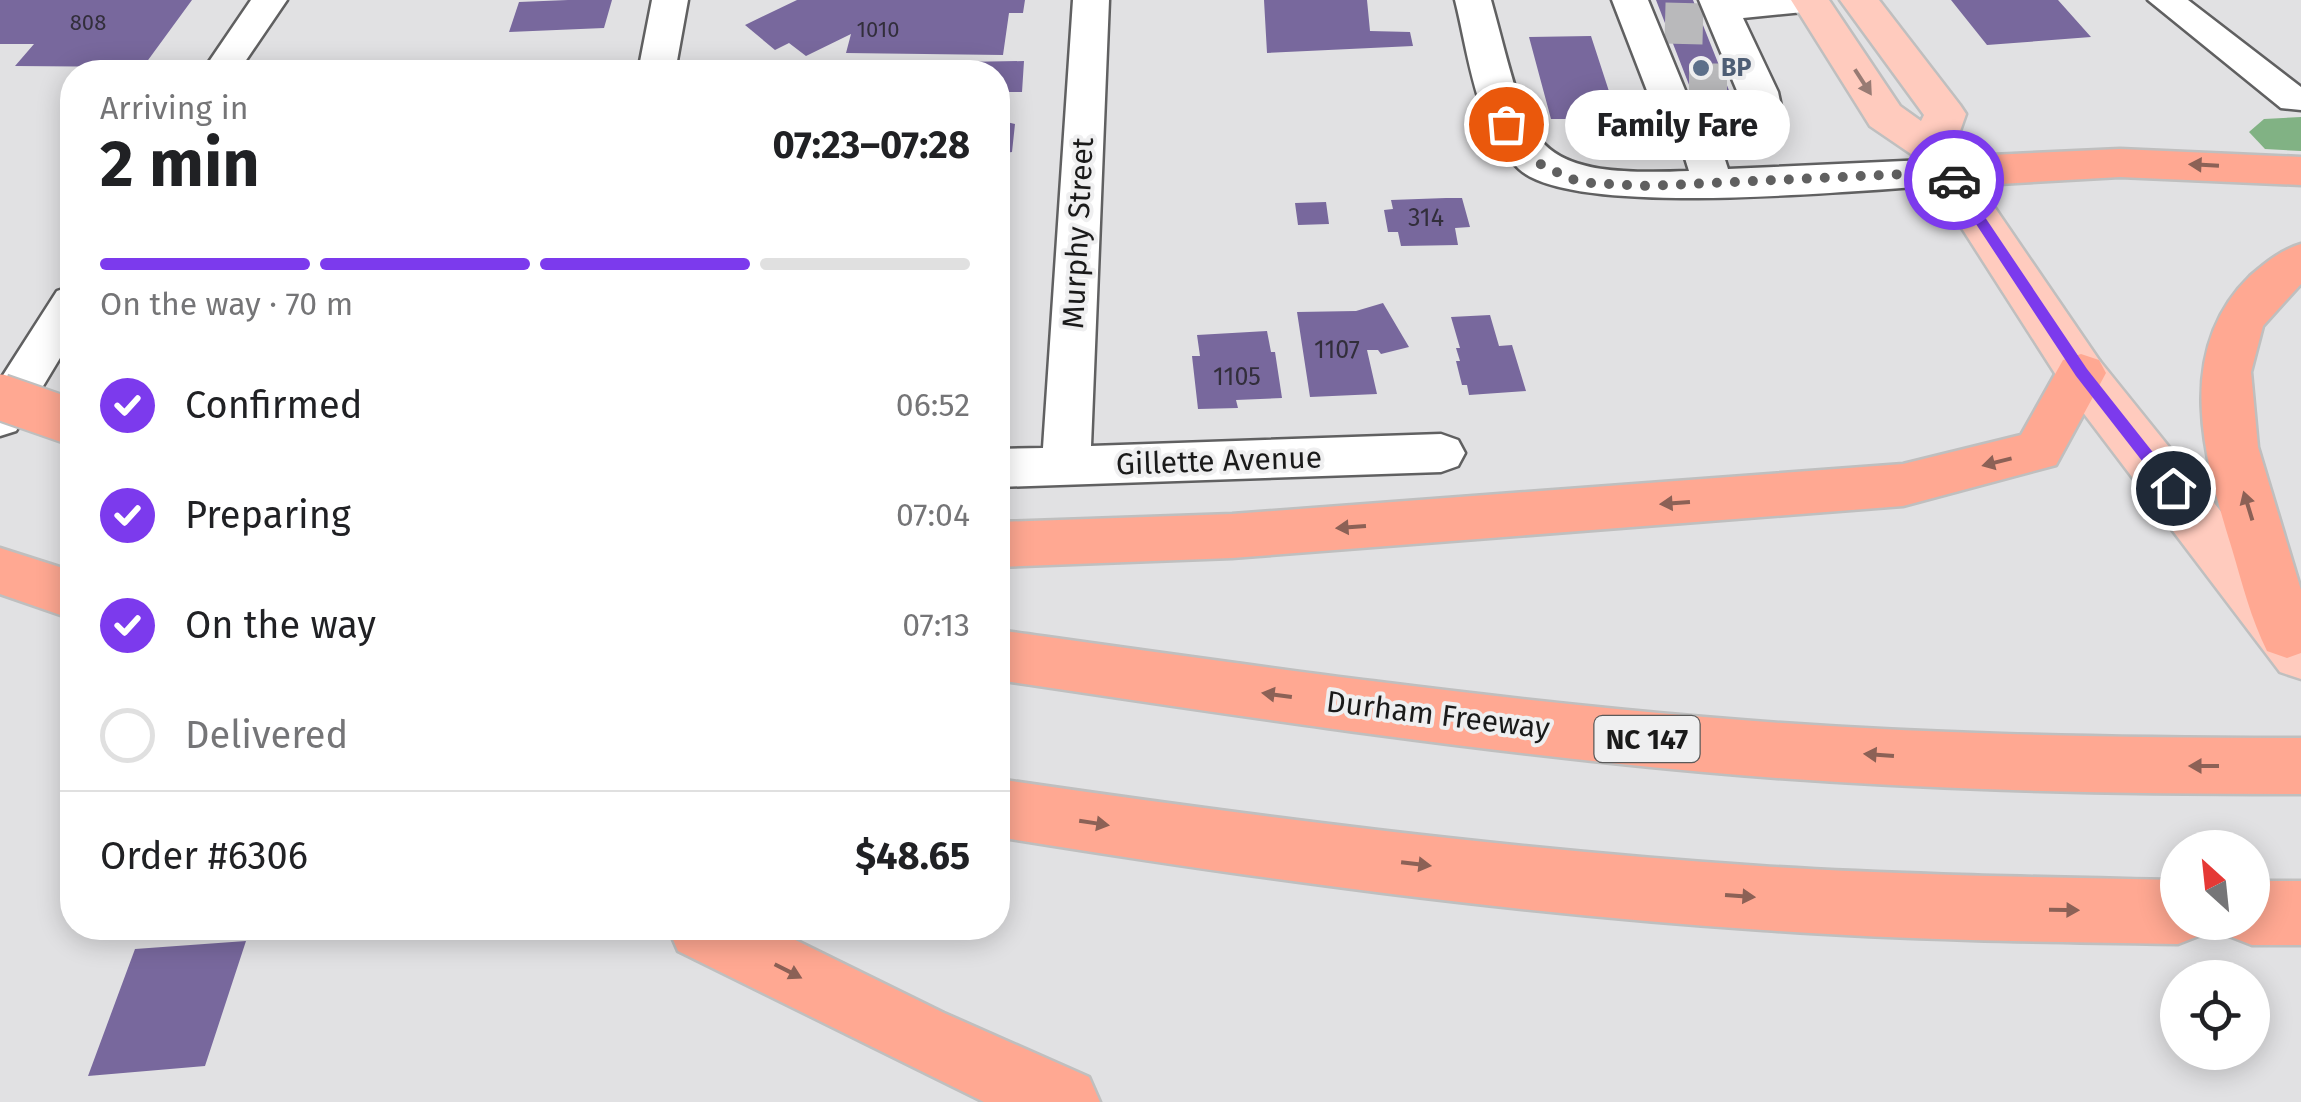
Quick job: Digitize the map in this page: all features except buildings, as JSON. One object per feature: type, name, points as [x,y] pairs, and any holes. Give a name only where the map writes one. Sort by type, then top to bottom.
[{"type":"highway","points":[[1940,160],[2120,162],[2301,171]]},
{"type":"highway","points":[[2294,643],[2244,494],[2224,390],[2233,340],[2248,308],[2276,278],[2301,260]]},
{"type":"highway","points":[[1010,545],[1232,536],[1903,485],[2038,451],[2082,372]]},
{"type":"highway","points":[[0,397],[60,418]]},
{"type":"highway","name":"Durham Freeway","points":[[1010,657],[1350,706],[1625,737],[1950,760],[2301,766]]},
{"type":"highway","points":[[1010,810],[1174,836],[1703,894],[1906,906],[2160,912]]},
{"type":"highway","points":[[2270,913],[2301,913]]},
{"type":"highway","points":[[724,940],[920,1037],[1064,1102]]},
{"type":"main road","points":[[1859,0],[1945,114],[1940,160]]},
{"type":"main road","points":[[1811,1],[1885,116],[1940,160],[2082,372],[2294,643]]},
{"type":"street","points":[[228,60],[268,0]]},
{"type":"street","points":[[659,60],[670,0]]},
{"type":"street","name":"Murphy Street","points":[[1066,466],[1091,0]]},
{"type":"street","points":[[1473,0],[1506,124],[1534,161],[1571,179],[1648,186],[1940,160]]},
{"type":"street","points":[[2166,0],[2246,63],[2298,84]]},
{"type":"street","points":[[1663,55],[1743,120],[1762,110],[1726,41],[1811,1]]},
{"type":"street","points":[[1663,55],[1712,182]]},
{"type":"street","points":[[0,418],[60,321]]},
{"type":"street","name":"Gillette Avenue","points":[[1010,468],[1441,453]]},
{"type":"green space","points":[[2301,117],[2301,151],[2265,149],[2249,132],[2264,119]]},
{"type":"tunnel","points":[[1665,23],[1703,24]]},
{"type":"tunnel","points":[[1689,84],[1727,84]]},
{"type":"way so far","points":[[1506,124],[1534,161],[1550,171],[1590,183],[1648,186],[1948,172],[1954,180]]},
{"type":"place","name":"BP","points":[[1701,68]]},
{"type":"place","name":"Family Fare","points":[[1506,124]]},
{"type":"route","points":[[1954,180],[2082,372],[2173,488]]}]
